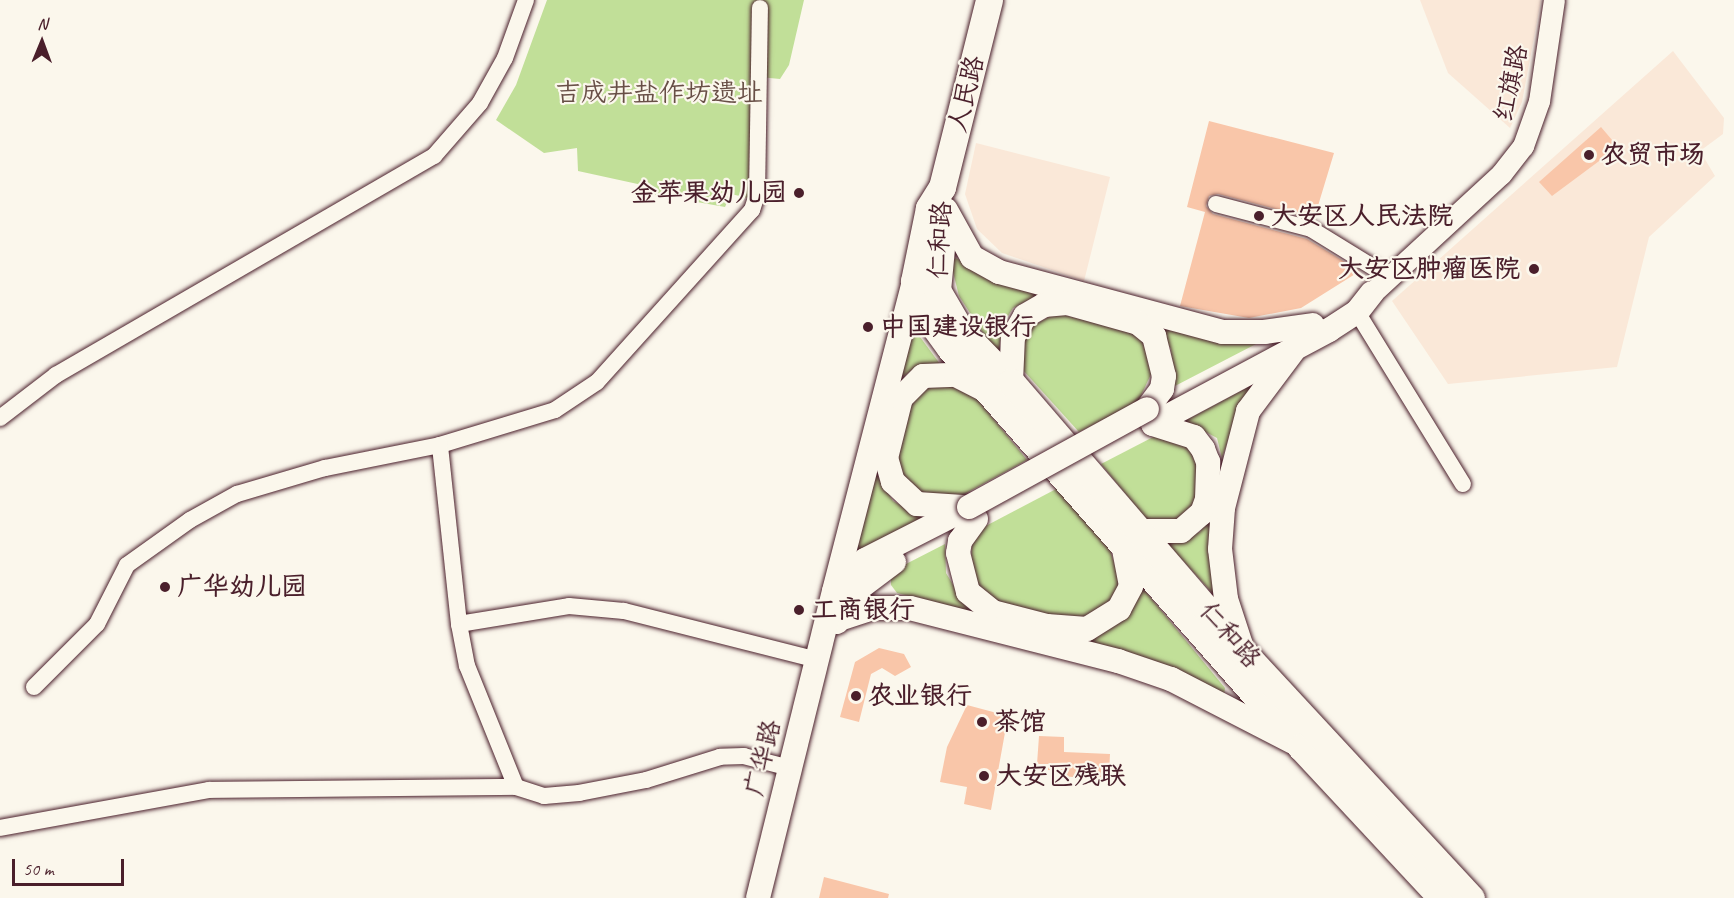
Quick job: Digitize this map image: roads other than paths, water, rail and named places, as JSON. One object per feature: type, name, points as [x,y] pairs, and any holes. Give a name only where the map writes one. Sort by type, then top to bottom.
[{"type":"main road","name":"人民路","points":[[944,199],[989,0]]},
{"type":"main road","name":"仁和路","points":[[944,199],[929,208],[914,281],[931,326],[1001,387]]},
{"type":"main road","name":"仁和路","points":[[944,199],[937,255],[937,290],[961,331],[1001,387],[1131,538],[1301,747],[1442,898]]},
{"type":"main road","points":[[944,199],[972,256],[999,272],[1223,332],[1264,332],[1313,325]]},
{"type":"main road","points":[[834,625],[834,591],[914,281]]},
{"type":"main road","points":[[1150,417],[1293,351],[1357,312],[1380,285]]},
{"type":"main road","points":[[834,625],[858,589],[875,572],[972,513],[1150,417],[1380,285]]},
{"type":"main road","points":[[972,513],[917,504],[893,482],[886,458],[901,398],[923,376],[956,375],[1001,387],[1012,337],[1025,315],[1044,305],[1067,303],[1138,323],[1154,336],[1164,376],[1162,389],[1150,417]]},
{"type":"main road","points":[[1244,653],[1226,598],[1221,549],[1223,508],[1248,411],[1293,351]]},
{"type":"main road","points":[[972,513],[960,541],[958,553],[968,591],[993,612],[1047,626],[1087,629],[1119,609],[1131,586],[1131,538],[1181,531],[1202,513],[1207,499],[1203,449],[1194,436],[1150,417]]},
{"type":"main road","points":[[834,591],[865,560],[972,513]]},
{"type":"main road","name":"仁和路","points":[[1131,538],[1244,653],[1471,898]]},
{"type":"main road","points":[[834,625],[872,608],[910,608],[1118,661],[1171,679],[1301,747]]},
{"type":"main road","name":"广华路","points":[[758,898],[817,660],[834,625]]},
{"type":"street","points":[[0,418],[56,375],[434,156],[480,103],[505,58],[526,0]]},
{"type":"street","name":"红旗路","points":[[1380,285],[1501,174],[1523,146],[1539,100],[1554,0]]},
{"type":"street","points":[[34,687],[97,624],[127,565],[190,520],[237,494],[325,468],[440,445],[555,410],[597,382],[752,210],[757,195],[760,8]]},
{"type":"street","points":[[1216,204],[1311,229],[1380,285]]},
{"type":"street","points":[[1357,312],[1463,484]]},
{"type":"street","points":[[440,445],[459,624],[467,666],[516,787]]},
{"type":"street","points":[[459,624],[569,606],[624,611],[817,660]]},
{"type":"street","points":[[0,828],[209,790],[516,787],[544,796],[579,794],[646,780],[720,757],[744,756],[790,768]]},
{"type":"place","name":"农贸市场","points":[[1589,155]]},
{"type":"place","name":"金苹果幼儿园","points":[[799,193]]},
{"type":"place","name":"大安区人民法院","points":[[1259,216]]},
{"type":"place","name":"大安区肿瘤医院","points":[[1534,269]]},
{"type":"place","name":"中国建设银行","points":[[868,327]]},
{"type":"place","name":"广华幼儿园","points":[[165,587]]},
{"type":"place","name":"工商银行","points":[[799,610]]},
{"type":"place","name":"农业银行","points":[[856,696]]},
{"type":"place","name":"茶馆","points":[[982,722]]},
{"type":"place","name":"大安区残联","points":[[984,776]]},
{"type":"park label","name":"吉成井盐作坊遗址","points":[[659,93]]}]
